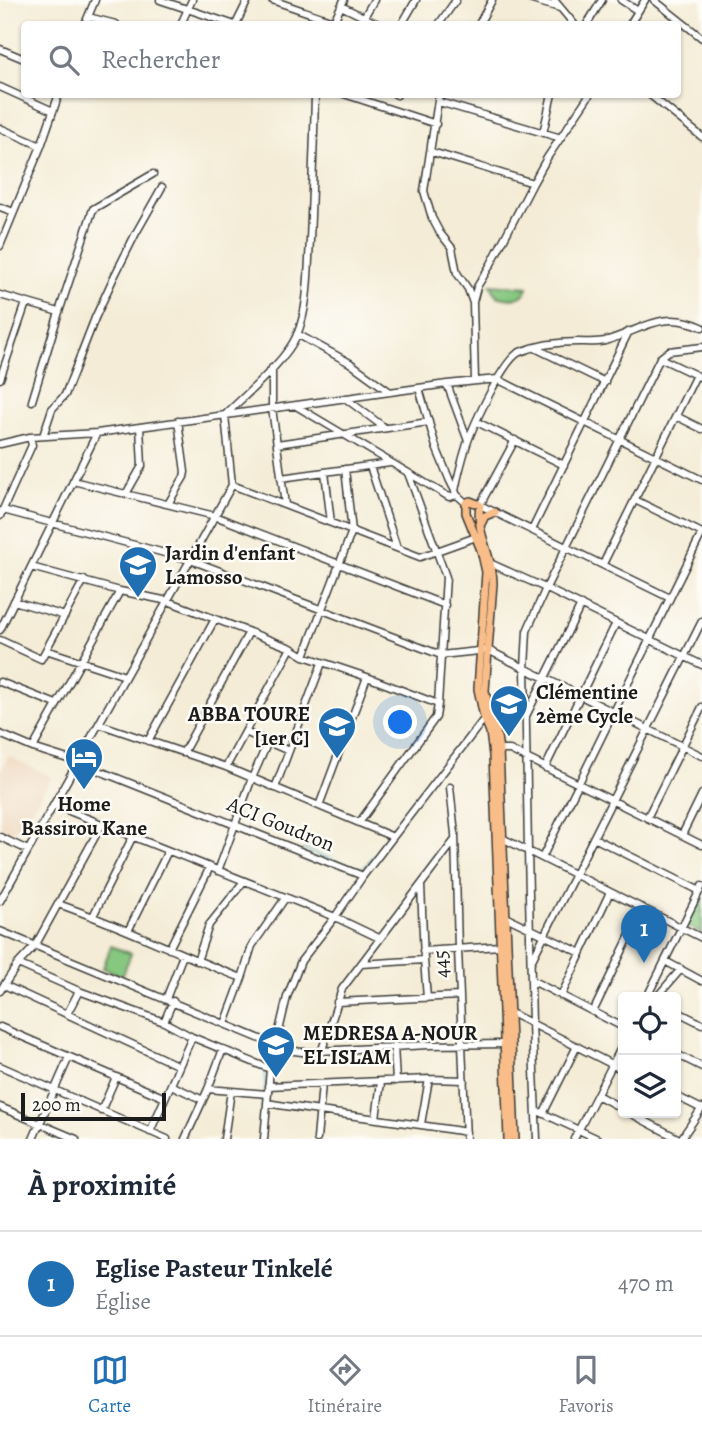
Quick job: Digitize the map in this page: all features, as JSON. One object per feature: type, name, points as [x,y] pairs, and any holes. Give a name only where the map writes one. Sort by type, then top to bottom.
[{"type":"main road","points":[[484,650],[493,583],[492,564],[480,528],[480,505],[470,501],[466,503],[467,513],[486,572],[484,650],[485,691],[492,746],[508,1139]]},
{"type":"main road","points":[[480,528],[485,516],[495,512]]},
{"type":"main road","points":[[487,715],[496,730],[499,750],[515,1139]]},
{"type":"street","points":[[87,21],[95,0]]},
{"type":"street","points":[[160,0],[225,21]]},
{"type":"street","points":[[182,21],[192,0]]},
{"type":"street","points":[[236,21],[248,0]]},
{"type":"street","points":[[272,0],[328,21]]},
{"type":"street","points":[[364,17],[374,0]]},
{"type":"street","points":[[404,21],[416,0]]},
{"type":"street","points":[[441,21],[456,0]]},
{"type":"street","points":[[483,21],[492,0]]},
{"type":"street","points":[[532,0],[561,8]]},
{"type":"street","points":[[554,0],[571,21]]},
{"type":"street","points":[[588,21],[602,0]]},
{"type":"street","points":[[621,0],[638,11]]},
{"type":"street","points":[[632,21],[645,0]]},
{"type":"street","points":[[654,0],[681,21]]},
{"type":"street","points":[[334,21],[343,3],[372,21]]},
{"type":"street","points":[[681,21],[702,38]]},
{"type":"street","points":[[0,49],[21,58]]},
{"type":"street","points":[[0,87],[21,97]]},
{"type":"street","points":[[24,98],[53,111]]},
{"type":"street","points":[[0,246],[41,146],[57,98]]},
{"type":"street","points":[[225,415],[290,348],[297,334],[307,284],[315,98]]},
{"type":"street","points":[[356,98],[436,124]]},
{"type":"street","points":[[473,303],[468,289],[457,273],[453,251],[432,218],[426,199],[439,98],[561,138]]},
{"type":"street","points":[[543,133],[551,98]]},
{"type":"street","points":[[475,381],[473,303],[477,287],[533,183],[587,98]]},
{"type":"street","points":[[654,98],[702,137]]},
{"type":"street","points":[[0,128],[41,146]]},
{"type":"street","points":[[432,152],[533,183]]},
{"type":"street","points":[[32,401],[58,312],[93,209],[153,174]]},
{"type":"street","points":[[43,436],[52,409],[65,395],[95,318],[136,233],[162,187]]},
{"type":"street","points":[[0,207],[14,212]]},
{"type":"street","points":[[0,295],[58,312]]},
{"type":"street","points":[[0,379],[26,303]]},
{"type":"street","points":[[294,405],[449,497],[456,493],[468,441],[497,379],[516,353],[566,342],[603,342],[663,320],[678,320],[702,327]]},
{"type":"street","points":[[532,530],[629,331]]},
{"type":"street","points":[[297,334],[350,363],[390,392]]},
{"type":"street","points":[[537,1139],[540,1112],[530,963],[525,668],[527,631],[660,358],[670,351],[702,347]]},
{"type":"street","points":[[535,348],[605,382]]},
{"type":"street","points":[[603,565],[676,416],[699,377],[660,358]]},
{"type":"street","points":[[272,368],[272,408],[285,505]]},
{"type":"street","points":[[0,444],[30,437],[97,433],[497,379],[702,480]]},
{"type":"street","points":[[447,384],[468,441]]},
{"type":"street","points":[[419,388],[436,447],[456,493],[466,503]]},
{"type":"street","points":[[345,398],[385,428]]},
{"type":"street","points":[[0,901],[232,485],[225,415]]},
{"type":"street","points":[[676,416],[702,429]]},
{"type":"street","points":[[168,504],[185,472],[178,421]]},
{"type":"street","points":[[277,444],[429,422]]},
{"type":"street","points":[[477,422],[564,465]]},
{"type":"street","points":[[126,494],[142,466],[140,427]]},
{"type":"street","points":[[0,630],[4,614],[14,601],[97,433]]},
{"type":"street","points":[[30,437],[32,445],[2,513],[53,523],[191,560],[441,655],[484,650],[702,756]]},
{"type":"street","points":[[514,440],[480,505],[670,598]]},
{"type":"street","points":[[281,478],[392,463]]},
{"type":"street","points":[[370,466],[397,548]]},
{"type":"street","points":[[304,656],[352,531],[345,469]]},
{"type":"street","points":[[325,472],[331,523]]},
{"type":"street","points":[[359,823],[436,718],[438,704],[446,577],[408,473]]},
{"type":"street","points":[[74,481],[215,516],[444,605]]},
{"type":"street","points":[[232,485],[421,557],[476,537]]},
{"type":"street","points":[[542,858],[702,533],[635,500]]},
{"type":"street","points":[[492,564],[702,665]]},
{"type":"street","points":[[31,567],[168,601],[291,648],[322,663],[438,704]]},
{"type":"street","points":[[0,640],[41,659],[85,580]]},
{"type":"street","points":[[33,748],[120,591]]},
{"type":"street","points":[[14,601],[65,616]]},
{"type":"street","points":[[526,718],[581,605]]},
{"type":"street","points":[[148,741],[215,619]]},
{"type":"street","points":[[530,963],[702,621]]},
{"type":"street","points":[[545,768],[616,623]]},
{"type":"street","points":[[183,753],[249,632]]},
{"type":"street","points":[[226,767],[291,648]]},
{"type":"street","points":[[46,650],[125,676]]},
{"type":"street","points":[[275,788],[322,663]]},
{"type":"street","points":[[319,806],[367,677]]},
{"type":"street","points":[[0,682],[56,704]]},
{"type":"street","points":[[647,818],[702,707]]},
{"type":"street","points":[[264,1139],[268,1086],[275,1044],[287,997],[301,961],[487,715]]},
{"type":"street","points":[[99,724],[226,767],[393,837]]},
{"type":"street","points":[[245,732],[289,751]]},
{"type":"street","name":"ACI Goudron","points":[[0,734],[236,824],[363,876]]},
{"type":"street","points":[[218,871],[268,742]]},
{"type":"street","points":[[499,750],[510,750],[702,845]]},
{"type":"street","name":"445","points":[[450,787],[455,834],[466,1136]]},
{"type":"street","points":[[682,835],[702,794]]},
{"type":"street","points":[[54,805],[335,917],[379,938]]},
{"type":"street","points":[[35,815],[45,820]]},
{"type":"street","points":[[102,824],[35,946],[18,964],[2,988],[67,1014],[179,1066]]},
{"type":"street","points":[[93,916],[133,836]]},
{"type":"street","points":[[0,837],[28,850]]},
{"type":"street","points":[[594,838],[701,888],[650,992]]},
{"type":"street","points":[[503,839],[702,938]]},
{"type":"street","points":[[322,1050],[342,989],[454,841]]},
{"type":"street","points":[[128,931],[168,851]]},
{"type":"street","points":[[169,949],[210,867]]},
{"type":"street","points":[[197,961],[209,925],[244,881]]},
{"type":"street","points":[[421,884],[427,998]]},
{"type":"street","points":[[561,996],[610,892]]},
{"type":"street","points":[[225,1024],[252,946],[286,897]]},
{"type":"street","points":[[58,904],[242,978]]},
{"type":"street","points":[[593,1012],[643,908]]},
{"type":"street","points":[[506,917],[581,953]]},
{"type":"street","points":[[0,931],[287,1050],[505,1044]]},
{"type":"street","points":[[423,951],[500,946]]},
{"type":"street","points":[[164,1022],[183,954]]},
{"type":"street","points":[[361,964],[424,960]]},
{"type":"street","points":[[665,961],[702,981]]},
{"type":"street","points":[[18,964],[79,991],[164,1022],[192,1037],[270,1069]]},
{"type":"street","points":[[661,992],[681,969]]},
{"type":"street","points":[[531,980],[618,1024]]},
{"type":"street","points":[[67,1014],[79,991]]},
{"type":"street","points":[[337,1002],[460,996]]},
{"type":"street","points":[[511,1013],[618,1067]]},
{"type":"street","points":[[681,1014],[702,1024]]},
{"type":"street","points":[[0,1027],[165,1098]]},
{"type":"street","points":[[150,1132],[192,1037]]},
{"type":"street","points":[[394,1046],[396,1081]]},
{"type":"street","points":[[540,1112],[577,1046]]},
{"type":"street","points":[[185,1139],[223,1049]]},
{"type":"street","points":[[574,1139],[618,1054]]},
{"type":"street","points":[[678,1055],[702,1067]]},
{"type":"street","points":[[33,1139],[69,1057]]},
{"type":"street","points":[[0,1066],[167,1139]]},
{"type":"street","points":[[101,1111],[116,1077]]},
{"type":"street","points":[[421,1124],[429,1079]]},
{"type":"street","points":[[268,1086],[464,1080]]},
{"type":"street","points":[[376,1118],[381,1082]]},
{"type":"street","points":[[317,1139],[322,1084]]},
{"type":"street","points":[[171,1085],[203,1100]]},
{"type":"street","points":[[208,1089],[268,1094]]},
{"type":"street","points":[[225,1139],[230,1091]]},
{"type":"street","points":[[597,1095],[618,1106]]},
{"type":"street","points":[[639,1118],[680,1139],[702,1109],[681,1098]]},
{"type":"street","points":[[267,1102],[319,1112],[421,1124],[466,1136]]},
{"type":"street","points":[[0,1107],[76,1139]]},
{"type":"street","points":[[540,1112],[598,1139]]},
{"type":"shaded area","points":[[8,756],[52,777],[23,822],[7,837],[0,833],[0,772]]},
{"type":"green space","points":[[490,284],[528,287],[519,297],[506,298],[497,296]]},
{"type":"green space","points":[[702,890],[702,933],[685,925]]},
{"type":"green space","points":[[111,946],[131,954],[122,976],[103,968]]},
{"type":"waterway","points":[[303,849],[356,869],[365,867],[373,856]]},
{"type":"waterway","points":[[265,1092],[266,1069]]},
{"type":"waterway","points":[[262,1130],[264,1097]]},
{"type":"place","name":"Jardin d'enfant Lamosso","points":[[138,599]]},
{"type":"place","name":"Clémentine 2ème Cycle","points":[[509,738]]},
{"type":"place","name":"ABBA TOURE [1er C]","points":[[337,760]]},
{"type":"place","name":"Home Bassirou Kane","points":[[84,791]]},
{"type":"place","name":"Eglise Pasteur Tinkelé","points":[[644,963]]},
{"type":"place","name":"MEDRESA A-NOUR EL ISLAM","points":[[276,1079]]}]
